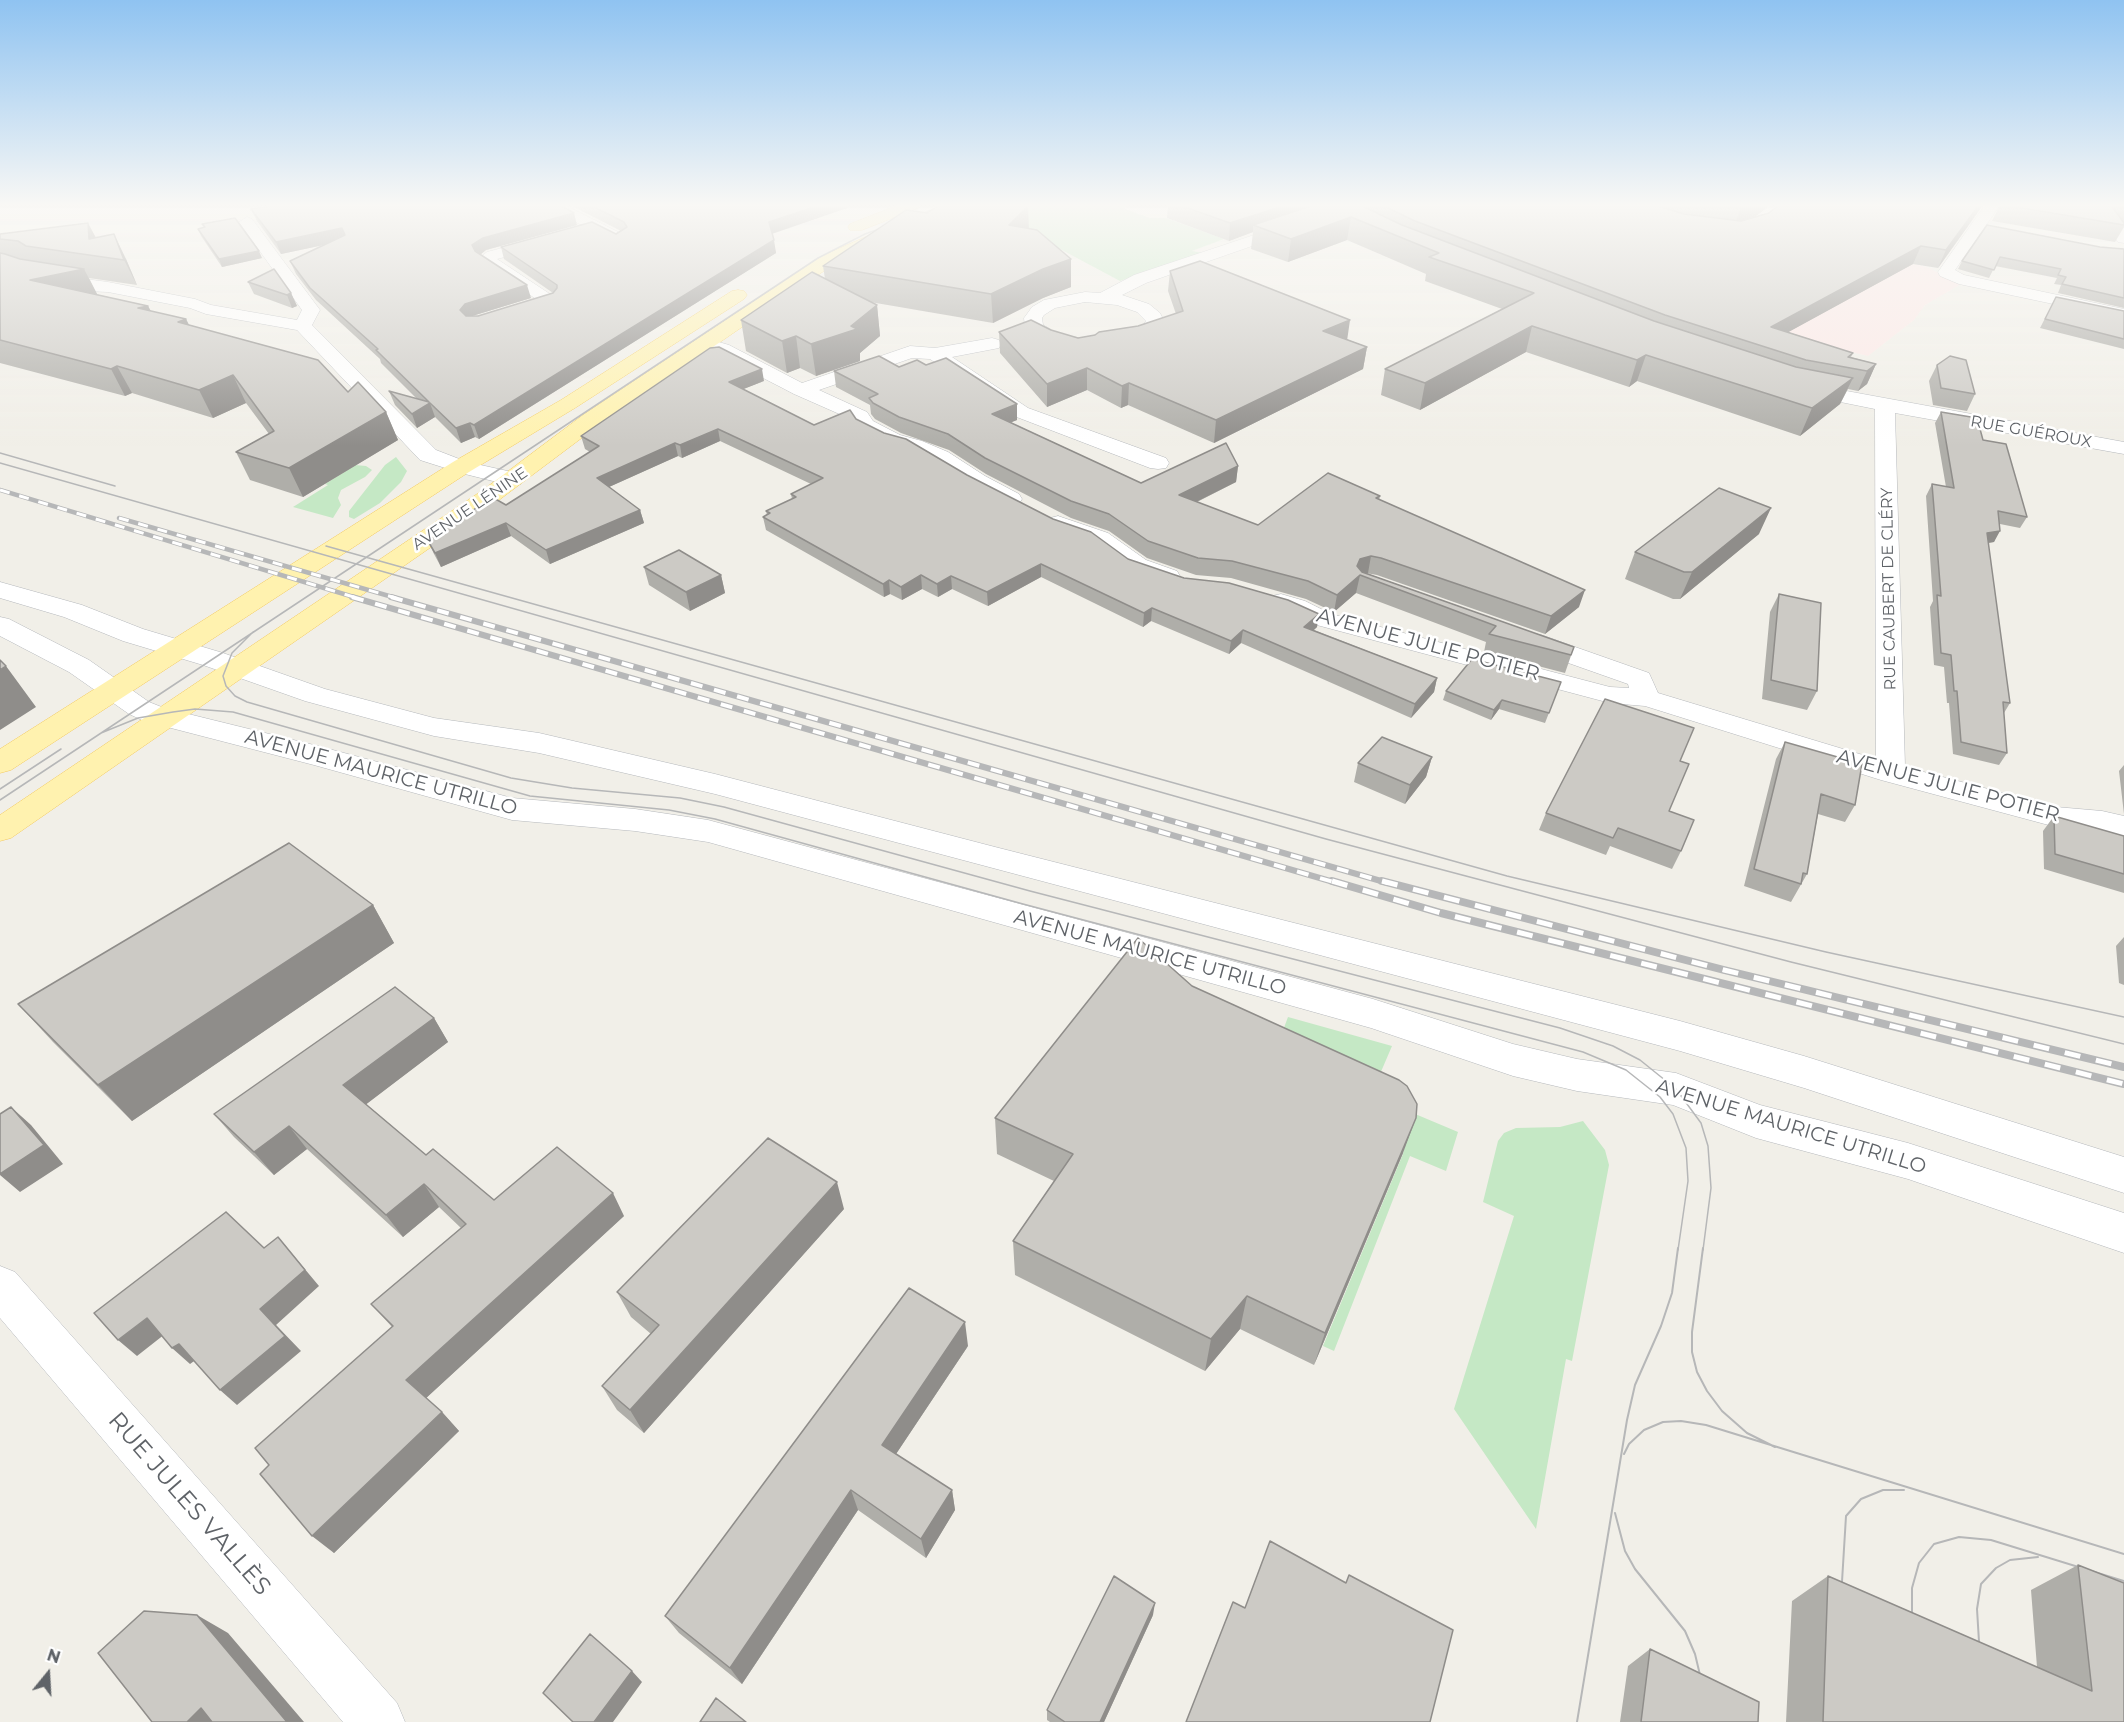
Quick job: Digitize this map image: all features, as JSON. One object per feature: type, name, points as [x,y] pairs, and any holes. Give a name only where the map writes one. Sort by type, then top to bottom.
[{"type":"main road","name":"AVENUE LÉNINE","points":[[0,830],[513,479],[591,420],[791,285]]},
{"type":"main road","name":"AVENUE LÉNINE","points":[[0,764],[460,467],[568,404],[748,288]]},
{"type":"street","points":[[83,285],[108,287],[195,304],[206,309],[303,326],[428,455],[460,467],[513,479]]},
{"type":"street","points":[[293,285],[311,310],[303,326]]},
{"type":"street","points":[[497,316],[550,300],[527,285]]},
{"type":"street","points":[[1104,298],[1119,300],[1151,313],[1155,321],[1152,329],[1144,336],[1130,341],[1103,345],[1073,344],[1034,336],[1033,318],[1038,311],[1066,300],[1104,298],[1126,285]]},
{"type":"street","points":[[1989,285],[2124,314]]},
{"type":"street","points":[[705,344],[722,349],[801,390],[860,416],[866,425],[893,439],[915,445],[940,457],[977,481],[1062,525],[1101,538],[1137,565],[1193,584]]},
{"type":"street","points":[[801,390],[910,352],[935,354],[992,344]]},
{"type":"street","points":[[935,354],[1021,412],[1158,463]]},
{"type":"street","name":"RUE GUÉROUX","points":[[1783,384],[1885,405],[2124,448]]},
{"type":"street","name":"RUE CAUBERT DE CLÉRY","points":[[1885,405],[1892,773]]},
{"type":"street","points":[[0,590],[73,611],[133,635],[236,667],[292,689],[434,727],[539,743],[715,784],[1680,1036],[1804,1072],[2124,1175]]},
{"type":"street","name":"AVENUE JULIE POTIER","points":[[1252,593],[1296,606],[1322,619],[1610,694],[1647,698],[1892,773],[2056,817],[2102,821],[2124,827]]},
{"type":"street","name":"AVENUE MAURICE UTRILLO","points":[[0,625],[79,666],[139,708],[164,718],[307,753],[512,809],[635,820],[708,831],[1373,1014],[1513,1060],[1577,1075],[1676,1089],[1756,1121],[1908,1161],[2124,1233]]},
{"type":"street","points":[[1509,632],[1639,679],[1647,698]]},
{"type":"street","name":"RUE JULES VALLÈS","points":[[0,1286],[378,1722]]},
{"type":"shaded area","points":[[1854,285],[1959,285],[1925,305],[1914,320],[1868,356],[1770,332]]},
{"type":"green space","points":[[396,457],[407,471],[401,482],[380,503],[354,519],[349,517],[349,511],[385,465]]},
{"type":"green space","points":[[355,465],[366,466],[372,470],[365,477],[341,490],[338,498],[341,505],[333,518],[293,507],[328,485],[325,484]]},
{"type":"green space","points":[[1288,1017],[1392,1046],[1380,1074],[1282,1033]]},
{"type":"green space","points":[[1332,1079],[1458,1132],[1446,1171],[1410,1156],[1334,1351],[1323,1346],[1403,1154],[1405,1144]]},
{"type":"green space","points":[[1583,1121],[1605,1150],[1609,1165],[1572,1361],[1566,1359],[1536,1529],[1454,1409],[1514,1216],[1483,1202],[1498,1141],[1504,1133],[1516,1128],[1560,1127]]},
{"type":"building","points":[[0,285],[54,285],[148,306],[138,308],[186,319],[178,322],[318,360],[348,392],[358,382],[386,412],[289,468],[236,452],[274,431],[233,375],[199,390],[117,366],[111,369],[0,340]]},
{"type":"building","points":[[258,285],[286,285],[291,293],[287,295]]},
{"type":"building","points":[[308,285],[526,285],[465,304],[460,310],[466,316],[478,316],[553,293],[557,285],[700,285],[474,425],[470,423],[456,428],[430,403],[412,414],[389,391],[429,402],[376,350],[378,349]]},
{"type":"building","points":[[792,285],[838,285],[877,305],[851,326],[857,329],[811,344],[796,336],[782,341],[741,320]]},
{"type":"building","points":[[939,285],[1009,285],[991,294]]},
{"type":"building","points":[[1175,285],[1262,285],[1350,320],[1323,331],[1367,347],[1216,420],[1129,383],[1122,386],[1087,368],[1047,384],[999,332],[1031,320],[1051,330],[1078,338],[1138,326],[1183,311]]},
{"type":"building","points":[[1512,285],[1560,285],[1654,321],[1796,367],[1853,378],[1812,408],[1646,355],[1637,360],[1532,326],[1425,383],[1385,369],[1534,293]]},
{"type":"building","points":[[1586,285],[1848,285],[1771,327],[1853,353],[1848,357],[1876,364],[1867,371],[1806,360],[1665,315]]},
{"type":"building","points":[[2068,285],[2124,285],[2124,298]]},
{"type":"building","points":[[2056,297],[2124,311],[2124,339],[2045,319]]},
{"type":"building","points":[[719,347],[762,369],[729,382],[814,425],[850,410],[856,419],[884,433],[906,439],[967,475],[1053,519],[1091,532],[1128,559],[1184,578],[1229,583],[1288,600],[1319,614],[1304,627],[1437,678],[1415,704],[1243,630],[1231,641],[1152,608],[1144,613],[1041,564],[987,592],[951,576],[937,584],[921,575],[901,587],[889,580],[883,584],[763,517],[770,513],[766,511],[796,497],[791,494],[823,478],[718,429],[680,445],[675,443],[597,478],[640,510],[546,550],[506,523],[435,553],[428,541],[492,497],[506,505],[599,446],[581,436],[710,348]]},
{"type":"building","points":[[879,356],[899,367],[917,360],[926,365],[946,358],[1017,404],[992,414],[1141,483],[1226,443],[1238,466],[1179,495],[1258,525],[1328,473],[1380,496],[1376,498],[1585,590],[1551,616],[1381,558],[1371,556],[1360,559],[1357,566],[1362,572],[1574,647],[1571,655],[1489,634],[1496,626],[1360,575],[1337,595],[1308,581],[1232,561],[1198,558],[1148,541],[1109,514],[1071,501],[985,458],[948,434],[899,417],[873,403],[869,398],[878,394],[834,371]]},
{"type":"building","points":[[1950,356],[1966,360],[1975,394],[1941,388],[1937,365]]},
{"type":"building","points":[[1941,412],[1977,418],[1983,440],[2006,444],[2027,517],[1998,511],[2000,531],[1987,533],[2010,703],[2003,702],[2007,753],[1961,742],[1957,691],[1954,691],[1951,655],[1941,653],[1937,595],[1941,596],[1932,484],[1954,488]]},
{"type":"building","points":[[1719,488],[1771,508],[1692,572],[1684,572],[1635,552]]},
{"type":"building","points":[[679,550],[721,575],[686,592],[644,567]]},
{"type":"building","points":[[1779,594],[1821,603],[1817,691],[1771,680]]},
{"type":"building","points":[[1472,659],[1561,682],[1549,713],[1502,700],[1494,710],[1446,691]]},
{"type":"building","points":[[0,660],[6,666],[0,670]]},
{"type":"building","points":[[1605,699],[1694,728],[1680,761],[1689,764],[1669,811],[1694,820],[1681,851],[1618,828],[1613,838],[1546,813]]},
{"type":"building","points":[[1382,737],[1432,757],[1410,785],[1358,763]]},
{"type":"building","points":[[1785,742],[1862,764],[1855,805],[1821,794],[1807,874],[1803,873],[1801,884],[1754,869]]},
{"type":"building","points":[[2054,816],[2124,836],[2124,874],[2055,854]]},
{"type":"building","points":[[289,843],[373,905],[98,1085],[18,1004]]},
{"type":"building","points":[[1138,938],[1192,986],[1399,1080],[1407,1086],[1417,1104],[1416,1118],[1325,1333],[1247,1296],[1211,1339],[1013,1241],[1073,1154],[995,1118]]},
{"type":"building","points":[[395,987],[434,1018],[343,1085],[426,1155],[433,1149],[494,1200],[557,1147],[613,1193],[406,1380],[442,1412],[312,1536],[260,1474],[269,1465],[255,1448],[393,1326],[371,1304],[466,1224],[424,1184],[386,1215],[289,1126],[254,1152],[214,1114]]},
{"type":"building","points":[[11,1107],[44,1145],[0,1174],[0,1114]]},
{"type":"building","points":[[768,1138],[837,1182],[630,1410],[602,1386],[659,1325],[617,1292]]},
{"type":"building","points":[[226,1212],[264,1248],[278,1237],[305,1270],[260,1309],[285,1336],[220,1390],[179,1344],[172,1348],[147,1318],[118,1340],[94,1313]]},
{"type":"building","points":[[909,1288],[965,1322],[882,1445],[952,1490],[921,1539],[851,1490],[730,1668],[665,1616]]},
{"type":"building","points":[[1270,1541],[1346,1583],[1349,1575],[1453,1630],[1430,1722],[1186,1722],[1233,1602],[1245,1608]]},
{"type":"building","points":[[2078,1565],[2124,1583],[2124,1722],[1823,1722],[1828,1576],[2092,1691]]},
{"type":"building","points":[[1114,1576],[1155,1603],[1100,1722],[1065,1722],[1047,1710]]},
{"type":"building","points":[[144,1611],[197,1615],[287,1722],[212,1722],[201,1708],[187,1722],[152,1722],[98,1653]]},
{"type":"building","points":[[590,1634],[632,1671],[594,1722],[573,1722],[543,1693]]},
{"type":"building","points":[[1650,1649],[1759,1702],[1758,1722],[1641,1722]]},
{"type":"building","points":[[716,1698],[746,1722],[700,1722]]},
{"type":"tram line","points":[[366,557],[777,285]]},
{"type":"tram line","points":[[0,453],[115,486]]},
{"type":"tram line","points":[[0,463],[356,564]]},
{"type":"tram line","points":[[326,546],[366,557]]},
{"type":"tram line","points":[[356,564],[366,557]]},
{"type":"tram line","points":[[366,557],[1507,876],[1826,952],[2124,1017]]},
{"type":"tram line","points":[[252,633],[356,564]]},
{"type":"tram line","points":[[356,564],[1326,839],[1791,962],[2124,1044]]},
{"type":"tram line","points":[[101,733],[252,633]]},
{"type":"tram line","points":[[252,633],[232,653],[223,676],[226,686],[235,696],[247,702],[511,778],[572,788],[680,798],[724,807],[1030,891],[1560,1028],[1613,1046],[1640,1060],[1676,1089],[1701,1123],[1708,1146],[1711,1188],[1703,1250]]},
{"type":"tram line","points":[[101,733],[138,718],[173,712],[195,709],[233,712],[530,796],[669,810],[715,819],[1023,904],[1583,1052],[1626,1070],[1660,1097],[1673,1114],[1686,1148],[1688,1181],[1678,1250]]},
{"type":"tram line","points":[[0,800],[101,733]]},
{"type":"tram line","points":[[0,789],[61,749]]},
{"type":"tram line","points":[[1577,1722],[1627,1420],[1635,1385],[1661,1326],[1672,1293],[1678,1248]]},
{"type":"tram line","points":[[1703,1248],[1692,1332],[1692,1352],[1697,1372],[1707,1391],[1722,1411],[1747,1433],[1771,1445]]},
{"type":"tram line","points":[[1624,1454],[1629,1444],[1644,1430],[1663,1422],[1681,1421],[1706,1425],[1771,1445]]},
{"type":"tram line","points":[[1771,1445],[2124,1554]]},
{"type":"tram line","points":[[1771,1445],[1775,1447]]},
{"type":"tram line","points":[[1841,1598],[1846,1516],[1861,1499],[1883,1490],[1904,1490]]},
{"type":"tram line","points":[[1615,1513],[1625,1551],[1635,1569],[1685,1631],[1695,1654],[1700,1675],[1700,1690]]},
{"type":"tram line","points":[[1912,1629],[1912,1588],[1919,1563],[1934,1544],[1959,1537],[1991,1540],[2124,1581]]},
{"type":"tram line","points":[[1980,1658],[1977,1609],[1981,1584],[1996,1568],[2010,1560],[2038,1557]]},
{"type":"railway","points":[[0,490],[357,598]]},
{"type":"railway","points":[[119,518],[396,598]]},
{"type":"railway","points":[[352,597],[1337,883]]},
{"type":"railway","points":[[391,597],[1388,883]]},
{"type":"railway","points":[[1332,881],[1441,913],[2124,1084]]},
{"type":"railway","points":[[1382,881],[1724,970],[2124,1067]]}]
